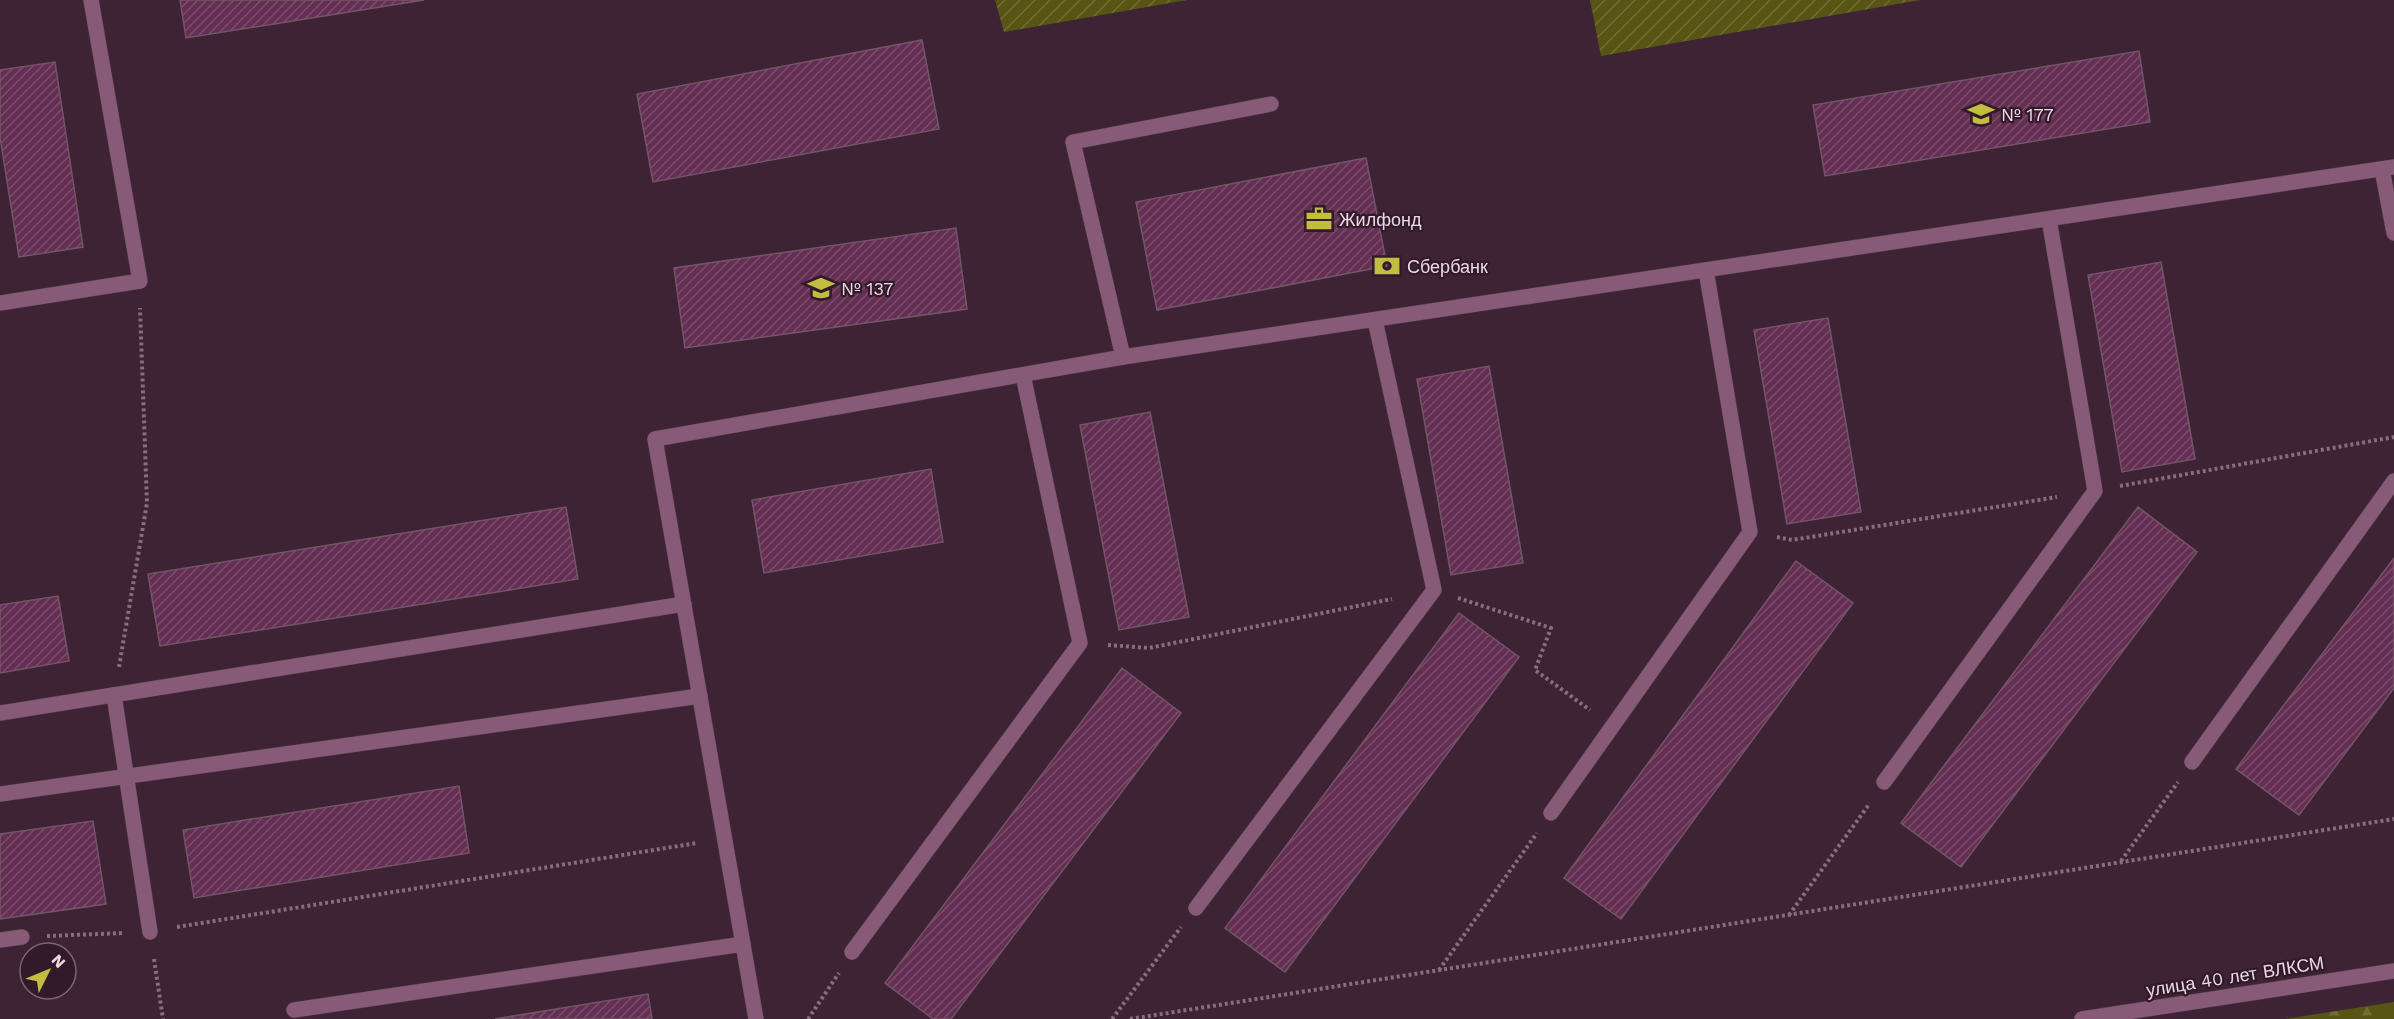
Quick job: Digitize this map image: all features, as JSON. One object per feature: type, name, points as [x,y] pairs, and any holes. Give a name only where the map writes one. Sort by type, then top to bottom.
[{"type":"street","points":[[0,303],[140,281],[91,0]]},
{"type":"street","points":[[1123,357],[1073,142],[1270,104]]},
{"type":"street","points":[[756,1019],[655,439],[1123,357],[2388,168],[2394,232]]},
{"type":"street","points":[[1884,782],[2095,491],[2049,219]]},
{"type":"street","points":[[1551,813],[1750,532],[1706,270]]},
{"type":"street","points":[[1196,908],[1434,590],[1375,320]]},
{"type":"street","points":[[852,952],[1080,643],[1023,375]]},
{"type":"street","points":[[2192,762],[2394,481]]},
{"type":"street","points":[[0,713],[684,604]]},
{"type":"street","points":[[114,695],[150,932]]},
{"type":"street","points":[[0,794],[700,696]]},
{"type":"street","points":[[0,940],[22,937]]},
{"type":"street","points":[[294,1010],[743,944]]},
{"type":"street","name":"улица 40 лет ВЛКСМ","points":[[2082,1019],[2394,971]]},
{"type":"path","points":[[114,695],[147,503],[140,281]]},
{"type":"path","points":[[2120,862],[2192,762]]},
{"type":"path","points":[[1789,915],[1884,782]]},
{"type":"path","points":[[1439,970],[1551,813]]},
{"type":"path","points":[[1130,1019],[2394,819]]},
{"type":"path","points":[[22,937],[150,932],[724,839]]},
{"type":"path","points":[[1112,1019],[1196,908]]},
{"type":"path","points":[[150,932],[163,1019]]},
{"type":"path","points":[[808,1019],[852,952]]},
{"type":"green space","points":[[995,0],[1187,0],[1004,32]]},
{"type":"green space","points":[[1590,0],[1920,0],[1601,56]]},
{"type":"green space","points":[[2394,1002],[2394,1019],[2285,1019]]},
{"type":"building","points":[[180,0],[424,0],[186,38]]},
{"type":"building","points":[[922,40],[939,129],[653,182],[637,94]]},
{"type":"building","name":"№ 177","points":[[2139,51],[2150,122],[1825,176],[1813,105]]},
{"type":"building","points":[[55,62],[83,247],[19,257],[0,137],[0,70]]},
{"type":"building","points":[[1366,158],[1387,266],[1157,310],[1136,202]]},
{"type":"building","name":"№ 137","points":[[956,228],[967,309],[685,348],[674,268]]},
{"type":"building","points":[[2161,262],[2195,459],[2122,472],[2088,275]]},
{"type":"building","points":[[1828,318],[1861,512],[1787,524],[1754,330]]},
{"type":"building","points":[[1489,366],[1523,563],[1451,575],[1417,379]]},
{"type":"building","points":[[1150,412],[1189,617],[1119,630],[1080,425]]},
{"type":"building","points":[[931,469],[943,542],[764,573],[752,500]]},
{"type":"building","points":[[566,507],[578,579],[160,646],[148,574]]},
{"type":"building","points":[[2138,507],[2197,552],[1961,867],[1901,823]]},
{"type":"building","points":[[2394,558],[2394,688],[2299,815],[2236,769]]},
{"type":"building","points":[[1796,561],[1853,603],[1621,919],[1564,878]]},
{"type":"building","points":[[58,596],[69,661],[0,673],[0,605]]},
{"type":"building","points":[[1459,613],[1519,657],[1285,972],[1225,928]]},
{"type":"building","points":[[1122,668],[1181,713],[951,1019],[933,1019],[885,983]]},
{"type":"building","points":[[459,786],[469,853],[194,898],[183,830]]},
{"type":"building","points":[[93,821],[106,904],[0,919],[0,834]]},
{"type":"building","points":[[648,994],[652,1019],[495,1019]]},
{"type":"place","name":"№ 177","points":[[1981,114]]},
{"type":"place","name":"Жилфонд","points":[[1319,219]]},
{"type":"place","name":"Сбербанк","points":[[1387,266]]},
{"type":"place","name":"№ 137","points":[[821,288]]}]
